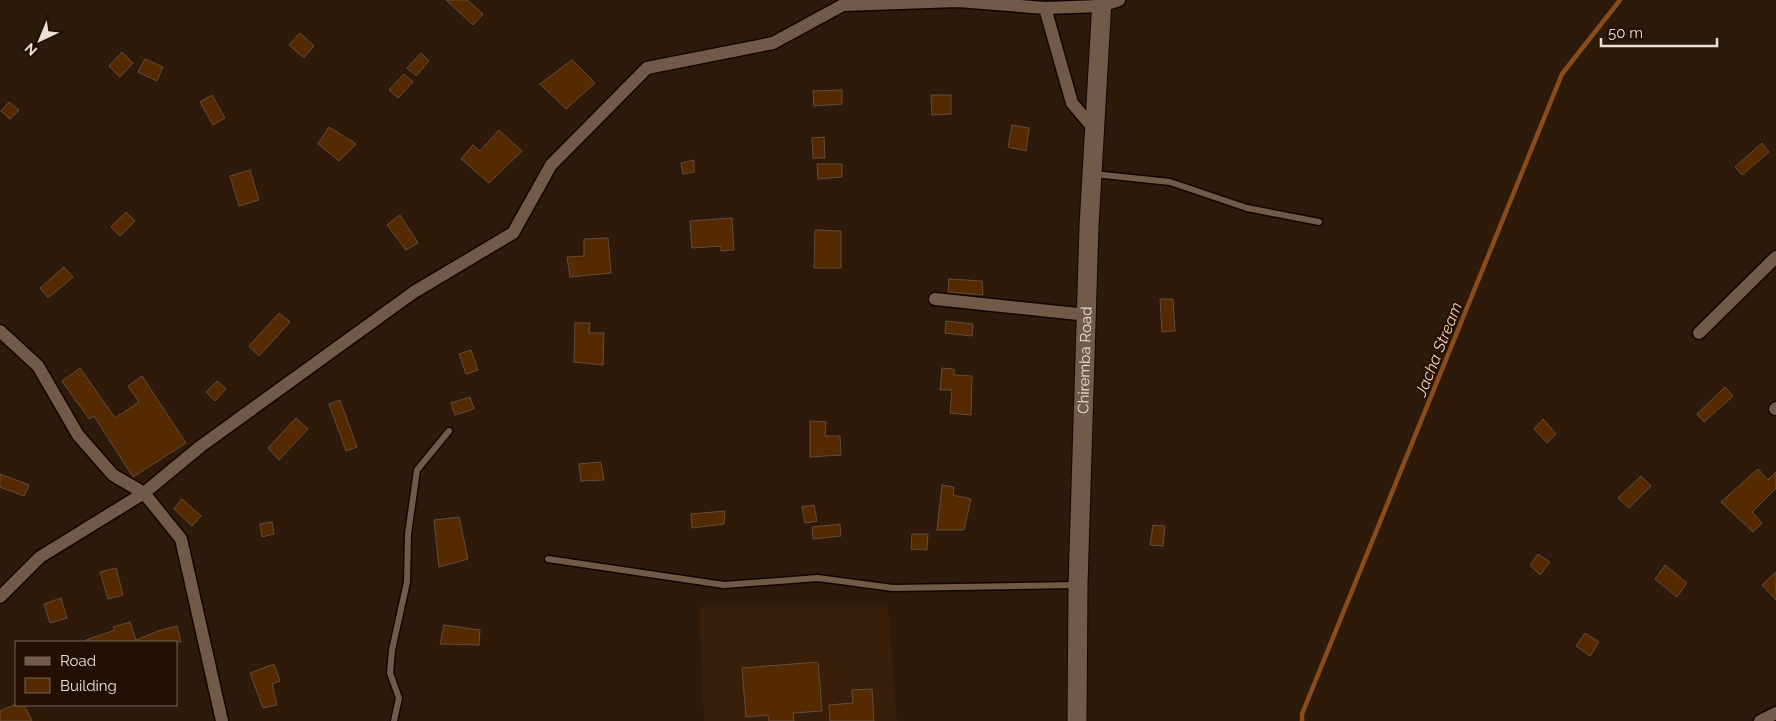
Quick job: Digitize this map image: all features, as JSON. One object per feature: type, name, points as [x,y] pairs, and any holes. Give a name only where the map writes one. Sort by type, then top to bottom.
[{"type":"main road","name":"Chiremba Road","points":[[1077,721],[1078,585],[1091,173],[1102,3]]},
{"type":"street","points":[[0,596],[40,557],[144,493],[201,446],[414,292],[513,233],[551,165],[647,68],[773,44],[843,5],[958,1],[1045,8],[1119,0]]},
{"type":"street","points":[[1045,8],[1072,103],[1093,128]]},
{"type":"street","points":[[1699,333],[1776,257]]},
{"type":"street","points":[[935,299],[1088,315]]},
{"type":"street","points":[[0,331],[38,366],[78,434],[113,475],[144,493],[181,539],[222,721]]},
{"type":"street","points":[[1760,721],[1776,713]]},
{"type":"lane","points":[[1091,173],[1170,182],[1247,208],[1319,222]]},
{"type":"lane","points":[[394,721],[399,698],[390,673],[392,650],[407,582],[408,534],[417,470],[450,431]]},
{"type":"lane","points":[[548,559],[724,586],[818,578],[893,588],[1078,585]]},
{"type":"shaded area","points":[[699,607],[888,607],[897,721],[704,721]]},
{"type":"building","points":[[446,0],[467,0],[483,14],[473,25]]},
{"type":"building","points":[[300,33],[314,46],[304,58],[289,45]]},
{"type":"building","points":[[122,52],[133,63],[120,77],[109,66]]},
{"type":"building","points":[[421,53],[429,61],[416,76],[407,68]]},
{"type":"building","points":[[145,59],[163,67],[157,81],[138,72]]},
{"type":"building","points":[[572,60],[595,83],[566,109],[540,84]]},
{"type":"building","points":[[404,74],[413,82],[398,98],[389,90]]},
{"type":"building","points":[[842,90],[842,104],[814,106],[813,91]]},
{"type":"building","points":[[212,95],[225,118],[213,125],[200,102]]},
{"type":"building","points":[[931,95],[951,95],[951,114],[932,115]]},
{"type":"building","points":[[9,102],[19,110],[10,119],[1,111]]},
{"type":"building","points":[[1012,125],[1029,128],[1026,151],[1008,147]]},
{"type":"building","points":[[329,127],[356,144],[339,161],[318,144]]},
{"type":"building","points":[[499,130],[522,151],[489,183],[461,159],[473,145],[480,151]]},
{"type":"building","points":[[824,137],[825,158],[813,158],[812,138]]},
{"type":"building","points":[[1762,143],[1769,152],[1742,175],[1735,167]]},
{"type":"building","points":[[694,160],[694,172],[683,174],[681,163]]},
{"type":"building","points":[[817,164],[842,164],[842,177],[818,179]]},
{"type":"building","points":[[250,170],[259,200],[239,206],[230,176]]},
{"type":"building","points":[[126,212],[135,221],[120,236],[111,227]]},
{"type":"building","points":[[400,215],[418,243],[406,250],[387,225]]},
{"type":"building","points":[[732,218],[734,250],[721,251],[721,246],[692,248],[690,221]]},
{"type":"building","points":[[815,230],[841,231],[841,268],[814,268]]},
{"type":"building","points":[[608,238],[611,273],[570,277],[567,257],[584,256],[584,239]]},
{"type":"building","points":[[64,267],[73,277],[48,298],[40,288]]},
{"type":"building","points":[[949,279],[982,281],[983,295],[948,292]]},
{"type":"building","points":[[1160,299],[1173,299],[1175,331],[1162,332]]},
{"type":"building","points":[[279,313],[290,322],[259,356],[249,346]]},
{"type":"building","points":[[946,321],[973,324],[972,336],[945,333]]},
{"type":"building","points":[[575,323],[590,323],[589,333],[604,333],[603,365],[574,362]]},
{"type":"building","points":[[471,350],[478,370],[466,374],[459,354]]},
{"type":"building","points":[[80,368],[115,418],[139,402],[128,386],[142,376],[186,443],[133,477],[94,416],[89,419],[62,381]]},
{"type":"building","points":[[942,368],[954,369],[954,375],[972,376],[971,415],[950,413],[952,390],[940,390]]},
{"type":"building","points":[[217,381],[226,389],[215,401],[206,392]]},
{"type":"building","points":[[1725,387],[1733,396],[1704,422],[1697,414]]},
{"type":"building","points":[[470,397],[474,409],[455,415],[451,403]]},
{"type":"building","points":[[340,400],[357,447],[346,451],[329,404]]},
{"type":"building","points":[[296,418],[308,429],[279,460],[268,448]]},
{"type":"building","points":[[1543,419],[1556,434],[1547,443],[1534,429]]},
{"type":"building","points":[[810,421],[826,422],[825,436],[840,436],[841,455],[810,457]]},
{"type":"building","points":[[601,462],[604,480],[581,481],[579,464]]},
{"type":"building","points":[[1758,469],[1768,480],[1776,472],[1776,488],[1752,512],[1762,523],[1753,532],[1721,502]]},
{"type":"building","points":[[0,474],[29,485],[24,496],[0,487]]},
{"type":"building","points":[[1641,476],[1651,486],[1629,508],[1618,498]]},
{"type":"building","points":[[942,485],[954,487],[953,495],[971,499],[964,530],[937,530]]},
{"type":"building","points":[[182,499],[201,516],[192,526],[174,509]]},
{"type":"building","points":[[814,505],[817,521],[805,523],[802,507]]},
{"type":"building","points":[[725,511],[724,524],[692,528],[691,514]]},
{"type":"building","points":[[459,517],[468,559],[439,567],[434,520]]},
{"type":"building","points":[[272,522],[274,534],[262,537],[260,524]]},
{"type":"building","points":[[840,524],[841,536],[813,539],[812,527]]},
{"type":"building","points":[[1153,525],[1165,526],[1163,546],[1150,545]]},
{"type":"building","points":[[912,534],[928,534],[927,550],[911,549]]},
{"type":"building","points":[[1538,554],[1550,562],[1540,575],[1530,565]]},
{"type":"building","points":[[1665,565],[1687,583],[1677,597],[1655,579]]},
{"type":"building","points":[[116,568],[123,595],[108,599],[100,572]]},
{"type":"building","points":[[1776,572],[1776,600],[1762,585]]},
{"type":"building","points":[[61,598],[67,618],[50,623],[44,604]]},
{"type":"building","points":[[130,622],[136,640],[177,626],[181,642],[86,641],[115,630],[113,627]]},
{"type":"building","points":[[444,625],[480,630],[479,645],[440,644]]},
{"type":"building","points":[[1585,633],[1599,642],[1590,656],[1576,646]]},
{"type":"building","points":[[818,662],[822,711],[793,713],[794,721],[769,721],[768,715],[746,717],[742,668]]},
{"type":"building","points":[[274,664],[280,681],[272,684],[277,705],[263,708],[250,673]]},
{"type":"building","points":[[872,689],[874,721],[830,721],[829,705],[853,703],[852,690]]},
{"type":"building","points":[[14,705],[24,706],[32,721],[0,721],[0,711]]},
{"type":"waterway","name":"Jacha Stream","points":[[1302,721],[1302,714],[1562,74],[1620,0]]}]
